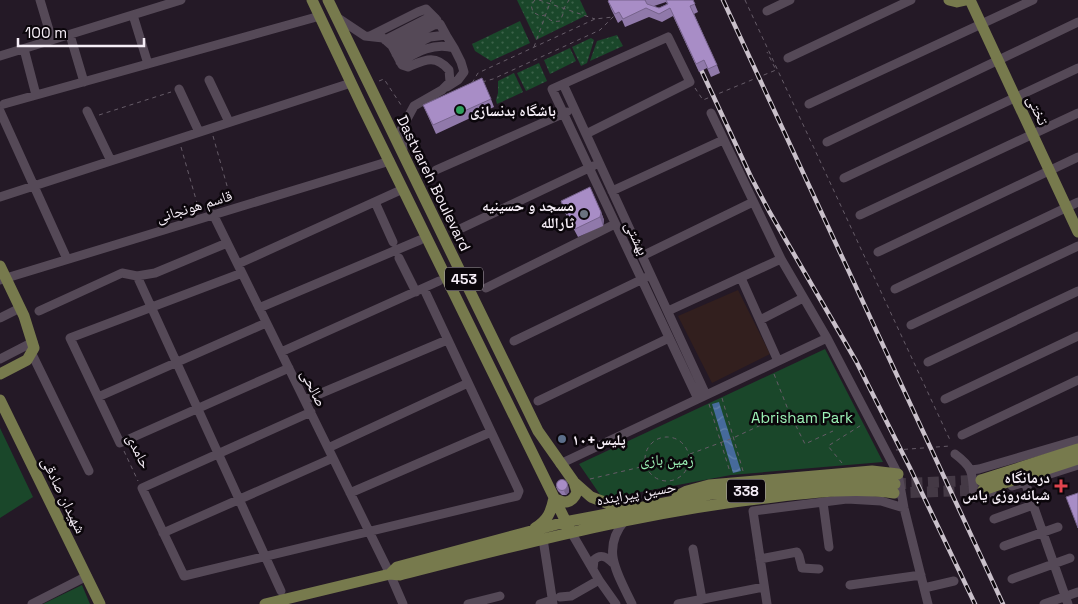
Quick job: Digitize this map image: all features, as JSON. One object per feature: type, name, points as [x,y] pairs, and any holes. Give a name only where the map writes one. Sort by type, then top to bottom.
[{"type":"main road","name":"Dastvareh Boulevard","points":[[312,0],[571,532]]},
{"type":"main road","name":"Dastvareh Boulevard","points":[[328,0],[538,432],[574,482],[591,497],[625,515]]},
{"type":"main road","points":[[949,0],[957,2],[966,0]]},
{"type":"main road","name":"تختی","points":[[970,0],[1078,232]]},
{"type":"main road","points":[[0,266],[3,278],[20,308],[32,347],[27,360],[0,374]]},
{"type":"main road","name":"شهیدان صادقی","points":[[0,400],[100,604]]},
{"type":"main road","points":[[1078,449],[982,485],[1078,459]]},
{"type":"main road","name":"حسین پیراینده","points":[[265,604],[390,574],[400,575],[605,525],[625,515],[666,502],[687,491],[710,485],[872,471],[896,484]]},
{"type":"main road","points":[[529,531],[543,523],[551,513],[554,498],[562,503],[568,503],[574,498],[577,492],[574,482]]},
{"type":"main road","points":[[574,482],[605,525]]},
{"type":"main road","name":"حسین پیراینده","points":[[390,574],[397,567],[598,514],[625,515],[792,495],[870,489],[896,484]]},
{"type":"street","points":[[40,0],[52,40]]},
{"type":"street","points":[[0,56],[181,0]]},
{"type":"street","points":[[767,11],[790,0]]},
{"type":"street","points":[[788,58],[911,0]]},
{"type":"street","points":[[810,104],[1033,0]]},
{"type":"street","points":[[370,36],[418,12],[426,10],[438,22],[463,66],[464,72],[458,80],[414,106],[401,130],[403,154]]},
{"type":"street","points":[[133,15],[148,64]]},
{"type":"street","points":[[67,258],[34,186],[2,108],[36,95],[320,16]]},
{"type":"street","points":[[336,18],[393,50],[402,65],[408,67],[429,59],[438,60],[444,64],[449,70],[451,78],[450,82],[442,90]]},
{"type":"street","points":[[393,50],[438,22]]},
{"type":"street","points":[[827,142],[1078,22]]},
{"type":"street","points":[[70,35],[84,82]]},
{"type":"street","points":[[393,50],[430,37],[446,35]]},
{"type":"street","points":[[586,134],[690,82],[668,36],[563,84],[642,256],[668,311],[704,399]]},
{"type":"street","points":[[393,50],[419,50],[446,46],[454,48]]},
{"type":"street","points":[[24,49],[36,95]]},
{"type":"street","points":[[844,178],[1078,68]]},
{"type":"street","points":[[209,80],[229,122]]},
{"type":"street","points":[[0,197],[351,82]]},
{"type":"street","name":"بهشتی","points":[[563,84],[552,89],[563,114],[669,338],[704,399]]},
{"type":"street","points":[[179,89],[199,132]]},
{"type":"street","points":[[436,170],[574,108]]},
{"type":"street","points":[[711,113],[781,259],[827,338],[896,484],[904,508],[928,604]]},
{"type":"street","points":[[860,215],[1078,113]]},
{"type":"street","points":[[88,114],[111,161]]},
{"type":"street","points":[[612,191],[723,140]]},
{"type":"street","points":[[878,252],[1078,158]]},
{"type":"street","name":"قاسم هونجانی","points":[[3,278],[390,161]]},
{"type":"street","points":[[462,228],[599,162]]},
{"type":"street","points":[[238,264],[404,189]]},
{"type":"street","points":[[375,202],[393,242]]},
{"type":"street","points":[[642,256],[753,202]]},
{"type":"street","points":[[895,289],[1078,202]]},
{"type":"street","name":"صالحی","points":[[213,214],[369,530],[403,604]]},
{"type":"street","points":[[486,288],[615,224]]},
{"type":"street","points":[[259,308],[420,240]]},
{"type":"street","points":[[39,310],[122,273],[137,276],[156,273],[227,243]]},
{"type":"street","points":[[911,325],[1078,246]]},
{"type":"street","points":[[265,555],[517,496],[519,491],[447,340],[400,258]]},
{"type":"street","points":[[668,311],[781,259]]},
{"type":"street","points":[[151,308],[242,273]]},
{"type":"street","points":[[514,341],[651,274]]},
{"type":"street","points":[[137,276],[282,591]]},
{"type":"street","points":[[741,278],[778,361]]},
{"type":"street","points":[[281,352],[439,281]]},
{"type":"street","points":[[928,362],[1078,291]]},
{"type":"street","points":[[760,320],[802,298]]},
{"type":"street","points":[[0,318],[20,308]]},
{"type":"street","name":"حامدی","points":[[120,443],[70,338],[151,308]]},
{"type":"street","points":[[98,398],[266,322]]},
{"type":"street","points":[[945,398],[1078,336]]},
{"type":"street","points":[[538,401],[669,338]]},
{"type":"street","points":[[560,464],[704,399],[827,338]]},
{"type":"street","points":[[305,400],[447,340]]},
{"type":"street","points":[[0,359],[32,347],[89,471]]},
{"type":"street","points":[[120,443],[289,368]]},
{"type":"street","points":[[962,435],[1078,380]]},
{"type":"street","points":[[328,448],[468,383]]},
{"type":"street","points":[[142,488],[310,412]]},
{"type":"street","points":[[350,493],[491,432]]},
{"type":"street","points":[[971,470],[979,470],[1078,440]]},
{"type":"street","points":[[952,450],[967,463],[971,470],[974,498],[1078,465]]},
{"type":"street","points":[[163,533],[333,458]]},
{"type":"street","points":[[1025,482],[1067,600]]},
{"type":"street","name":"حامدی","points":[[142,488],[184,576],[265,555]]},
{"type":"street","points":[[767,604],[753,511],[847,499],[881,501],[904,508]]},
{"type":"street","points":[[823,502],[829,547]]},
{"type":"street","points":[[994,519],[1033,506]]},
{"type":"street","points":[[613,563],[612,544],[625,515]]},
{"type":"street","points":[[1004,546],[1058,527]]},
{"type":"street","points":[[571,532],[599,580],[616,604]]},
{"type":"street","points":[[543,539],[555,601]]},
{"type":"street","points":[[693,549],[702,599]]},
{"type":"street","points":[[760,559],[797,552],[802,568],[819,568]]},
{"type":"street","points":[[593,570],[594,560],[597,557],[608,558],[613,563],[632,604]]},
{"type":"street","points":[[1012,579],[1070,558]]},
{"type":"street","points":[[850,586],[921,575]]},
{"type":"street","points":[[32,604],[86,576]]},
{"type":"street","points":[[540,604],[571,596],[599,580]]},
{"type":"street","points":[[924,588],[954,581]]},
{"type":"street","points":[[678,604],[764,587]]},
{"type":"street","points":[[1044,604],[1067,600],[1078,592]]},
{"type":"street","points":[[468,604],[500,596]]},
{"type":"path","points":[[534,0],[531,5],[533,12],[540,16],[546,15]]},
{"type":"path","points":[[539,0],[595,20]]},
{"type":"path","points":[[533,48],[551,0]]},
{"type":"path","points":[[546,15],[553,22],[560,21],[569,0]]},
{"type":"path","points":[[745,0],[950,440]]},
{"type":"path","points":[[614,16],[600,30],[493,79],[470,86],[478,73],[533,48],[595,20],[614,16]]},
{"type":"path","points":[[690,82],[704,100],[776,70],[767,52]]},
{"type":"path","points":[[384,78],[408,116]]},
{"type":"path","points":[[88,114],[179,89]]},
{"type":"path","points":[[410,127],[430,172],[436,170]]},
{"type":"path","points":[[211,128],[233,208]]},
{"type":"path","points":[[178,139],[202,218]]},
{"type":"path","points":[[774,373],[789,412],[805,444],[833,431]]},
{"type":"path","points":[[722,397],[744,474]]},
{"type":"path","points":[[704,399],[721,442],[731,475]]},
{"type":"path","points":[[689,454],[733,438],[789,412]]},
{"type":"path","points":[[844,466],[828,446],[863,424]]},
{"type":"path","points":[[661,438],[675,438],[681,442],[689,454],[689,462],[683,476],[669,482],[654,478],[645,466],[644,459],[649,446],[661,438]]},
{"type":"path","name":"حامدی","points":[[120,443],[142,488]]},
{"type":"path","points":[[889,451],[952,450]]},
{"type":"path","points":[[590,479],[645,466]]},
{"type":"shaded area","points":[[738,290],[770,354],[712,383],[678,316]]},
{"type":"green space","points":[[517,0],[580,0],[587,15],[536,40]]},
{"type":"green space","points":[[520,21],[530,43],[491,61],[475,51],[472,44]]},
{"type":"green space","points":[[617,35],[623,46],[590,61],[597,41]]},
{"type":"green space","points":[[591,38],[594,40],[587,63],[581,66],[572,47]]},
{"type":"green space","points":[[570,48],[576,61],[550,74],[544,60]]},
{"type":"green space","points":[[539,63],[547,81],[526,91],[517,73]]},
{"type":"green space","points":[[514,73],[523,92],[497,104],[498,81]]},
{"type":"green space","name":"Abrisham Park","points":[[825,349],[883,462],[731,475],[603,499],[579,464]]},
{"type":"green space","points":[[0,428],[33,497],[0,518]]},
{"type":"green space","points":[[82,585],[90,604],[43,604]]},
{"type":"water","points":[[719,402],[741,471],[733,473],[712,404]]},
{"type":"building","points":[[609,0],[645,0],[647,4],[659,8],[668,4],[666,0],[693,0],[695,4],[690,6],[717,65],[708,69],[704,60],[696,64],[670,8],[659,14],[646,8],[623,19],[619,12],[615,14]]},
{"type":"building","name":"باشگاه بدنسازی","points":[[482,78],[491,99],[433,125],[423,105]]},
{"type":"building","name":"مسجد و حسینیه ثارالله","points":[[590,187],[601,212],[600,217],[575,229],[561,201]]},
{"type":"building","points":[[562,479],[568,485],[562,491],[556,485]]},
{"type":"building","points":[[1078,493],[1078,528],[1066,497]]},
{"type":"tunnel","points":[[895,484],[981,480]]},
{"type":"tunnel","points":[[894,493],[983,490]]},
{"type":"railway","points":[[723,0],[1003,604]]},
{"type":"railway","points":[[696,59],[751,177],[856,361],[975,604]]},
{"type":"place","name":"باشگاه بدنسازی","points":[[460,110]]},
{"type":"place","name":"مسجد و حسینیه ثارالله","points":[[584,214]]},
{"type":"place","name":"پلیس+۱۰","points":[[562,439]]},
{"type":"place","name":"درمانگاه شبانه‌روزی یاس","points":[[1061,486]]},
{"type":"park label","name":"زمین بازی","points":[[667,459]]}]
